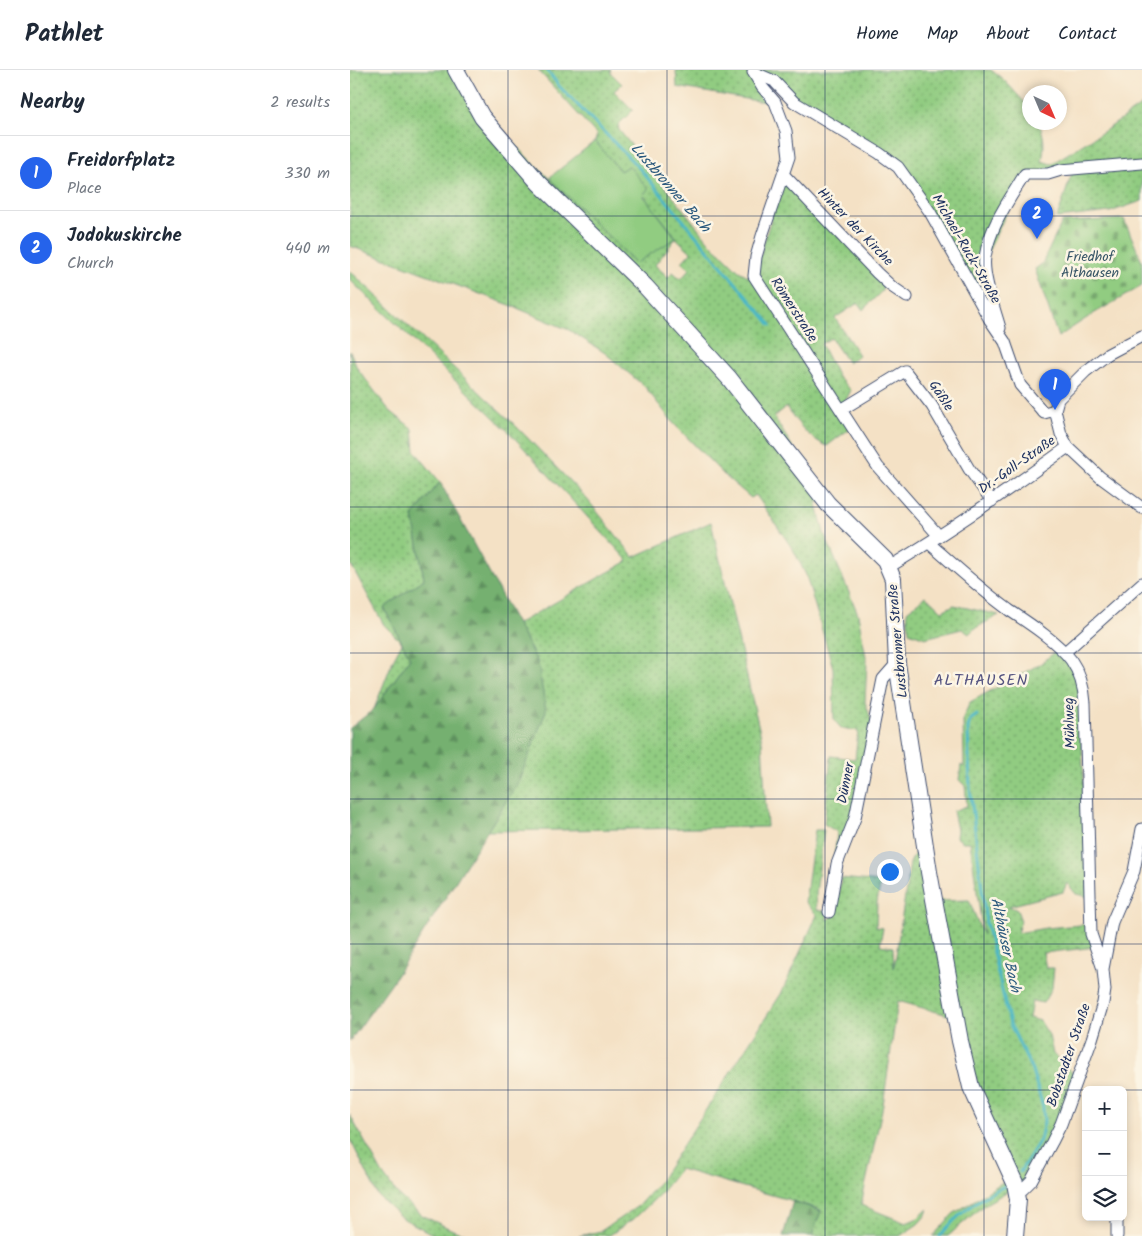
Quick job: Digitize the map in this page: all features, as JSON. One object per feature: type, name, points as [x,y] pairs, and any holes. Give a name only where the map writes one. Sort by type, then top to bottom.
[{"type":"street","name":"Lustbronner Straße","points":[[456,70],[482,117],[539,183],[645,286],[729,378],[828,504],[885,560],[889,567],[893,579],[897,663],[929,872],[965,1068],[982,1114],[1010,1171],[1017,1192],[1018,1208],[1015,1236]]},
{"type":"street","name":"Römerstraße","points":[[753,72],[762,87],[775,102],[786,131],[789,157],[762,236],[754,276],[878,467],[939,536]]},
{"type":"street","name":"Michael-Ruck-Straße","points":[[753,72],[774,81],[794,102],[879,153],[898,167],[930,212],[990,320],[1005,342]]},
{"type":"street","name":"Michael-Ruck-Straße","points":[[1055,410],[1044,413],[1020,385],[988,290],[984,258],[996,222],[1025,174],[1048,174],[1061,170],[1142,164]]},
{"type":"street","name":"Hinter der Kirche","points":[[784,175],[890,286],[907,297]]},
{"type":"street","points":[[1068,447],[1061,434],[1055,410],[1058,399],[1085,372],[1108,354],[1142,336]]},
{"type":"street","name":"Gäßle","points":[[841,410],[905,370],[932,406],[946,433],[992,502]]},
{"type":"street","name":"Dr.-Goll-Straße","points":[[889,567],[929,544],[992,502],[1068,447],[1100,478],[1142,508]]},
{"type":"street","name":"Mühlweg","points":[[929,544],[955,567],[1065,652],[1078,673],[1084,694],[1091,934],[1103,969]]},
{"type":"street","points":[[1065,652],[1142,583]]},
{"type":"street","name":"Dünner","points":[[829,912],[837,864],[854,818],[882,679],[897,663]]},
{"type":"street","name":"Bobstadter Straße","points":[[1017,1192],[1023,1189],[1031,1180],[1061,1124],[1092,1039],[1103,1004],[1105,990],[1103,969],[1112,922],[1134,871],[1142,829]]},
{"type":"street","points":[[1117,1221],[1117,1236]]},
{"type":"green space","points":[[350,70],[462,70],[480,102],[502,131],[636,263],[676,237],[643,195],[647,189],[629,166],[620,171],[595,141],[597,135],[538,70],[611,70],[610,72],[622,84],[614,91],[633,110],[618,125],[619,130],[711,244],[739,271],[755,280],[754,276],[784,175],[884,279],[882,291],[863,310],[858,303],[835,318],[859,355],[848,363],[831,338],[821,344],[838,377],[851,390],[841,410],[852,427],[827,446],[809,434],[786,407],[774,417],[828,504],[816,501],[824,533],[858,614],[867,662],[865,702],[873,725],[855,818],[834,858],[837,832],[824,824],[831,756],[855,759],[858,731],[841,728],[834,720],[833,668],[806,575],[794,551],[756,495],[751,498],[724,475],[675,425],[645,387],[605,353],[569,330],[510,305],[350,246]],"holes":[[[676,238],[691,252],[682,262],[690,269],[681,279],[673,272],[668,277],[655,265]]]},
{"type":"green space","points":[[676,70],[991,70],[1004,80],[1022,100],[1022,130],[1041,130],[1044,146],[1042,161],[1051,164],[1142,105],[1142,165],[1025,174],[985,258],[988,290],[982,305],[898,167],[754,73],[775,102],[757,101],[677,87]]},
{"type":"green space","points":[[595,141],[620,171],[629,166],[648,189],[643,195],[676,238],[636,263],[550,177]]},
{"type":"green space","points":[[1140,165],[1142,173],[1142,201],[1110,212],[1057,218],[1072,173]]},
{"type":"green space","name":"Friedhof Althausen","points":[[1124,219],[1142,262],[1142,286],[1058,337],[1035,269],[1042,264],[1062,222]]},
{"type":"green space","points":[[350,271],[516,426],[586,498],[634,557],[711,522],[762,741],[767,827],[487,831],[519,781],[538,663],[517,624],[628,561],[509,432],[350,280]]},
{"type":"green space","points":[[350,351],[357,368],[389,410],[413,429],[415,451],[440,482],[413,516],[424,579],[384,608],[410,658],[374,709],[393,660],[402,643],[384,625],[350,563]]},
{"type":"green space","points":[[440,482],[538,663],[546,711],[519,781],[393,981],[350,1041],[350,728],[374,709],[410,658],[384,608],[424,579],[413,516]]},
{"type":"green space","points":[[926,596],[942,611],[954,605],[999,615],[974,629],[969,634],[962,629],[925,638],[909,632],[907,611]]},
{"type":"green space","points":[[1060,648],[1078,673],[1090,897],[1076,894],[1067,883],[1063,892],[1009,906],[1017,910],[1021,921],[1017,933],[1091,924],[1096,947],[1043,953],[1046,968],[1054,968],[1052,988],[1043,1003],[1032,1001],[1029,1018],[1040,1021],[1049,1035],[1053,1054],[1077,1077],[1052,1142],[1017,1192],[1008,1191],[984,1205],[948,1236],[933,1236],[953,1214],[1012,1176],[999,1148],[955,1017],[898,1001],[883,1105],[861,1205],[906,1223],[918,1218],[928,1209],[926,1215],[918,1224],[900,1236],[812,1236],[821,1210],[680,1169],[660,1194],[637,1216],[610,1235],[579,1236],[601,1231],[638,1206],[659,1182],[781,994],[817,915],[805,902],[815,830],[824,830],[816,893],[817,910],[829,912],[826,920],[836,915],[841,878],[881,882],[877,902],[876,927],[883,928],[880,945],[893,947],[894,968],[910,863],[924,834],[934,901],[969,900],[983,935],[970,842],[963,842],[956,837],[957,830],[953,811],[967,806],[965,786],[959,780],[961,765],[964,767],[963,718],[970,702],[1040,664]]},
{"type":"green space","points":[[350,1115],[382,1173],[397,1194],[421,1215],[455,1231],[476,1236],[434,1235],[402,1218],[378,1196],[350,1139]]},
{"type":"green space","points":[[793,1201],[821,1211],[812,1236],[783,1236]]},
{"type":"waterway","name":"Lustbronner Bach","points":[[547,70],[559,86],[640,169],[771,325]]},
{"type":"waterway","name":"Althäuser Bach","points":[[977,715],[970,720],[968,728],[970,788],[986,923],[1010,1024],[1032,1070],[1043,1107],[1044,1122],[1040,1140],[1020,1172]]},
{"type":"waterway","name":"Althäuser Bach","points":[[940,1236],[970,1207],[1005,1186]]},
{"type":"place","name":"Jodokuskirche","points":[[1037,239]]},
{"type":"place","name":"Freidorfplatz","points":[[1055,410]]},
{"type":"district","name":"ALTHAUSEN","points":[[981,680]]}]
